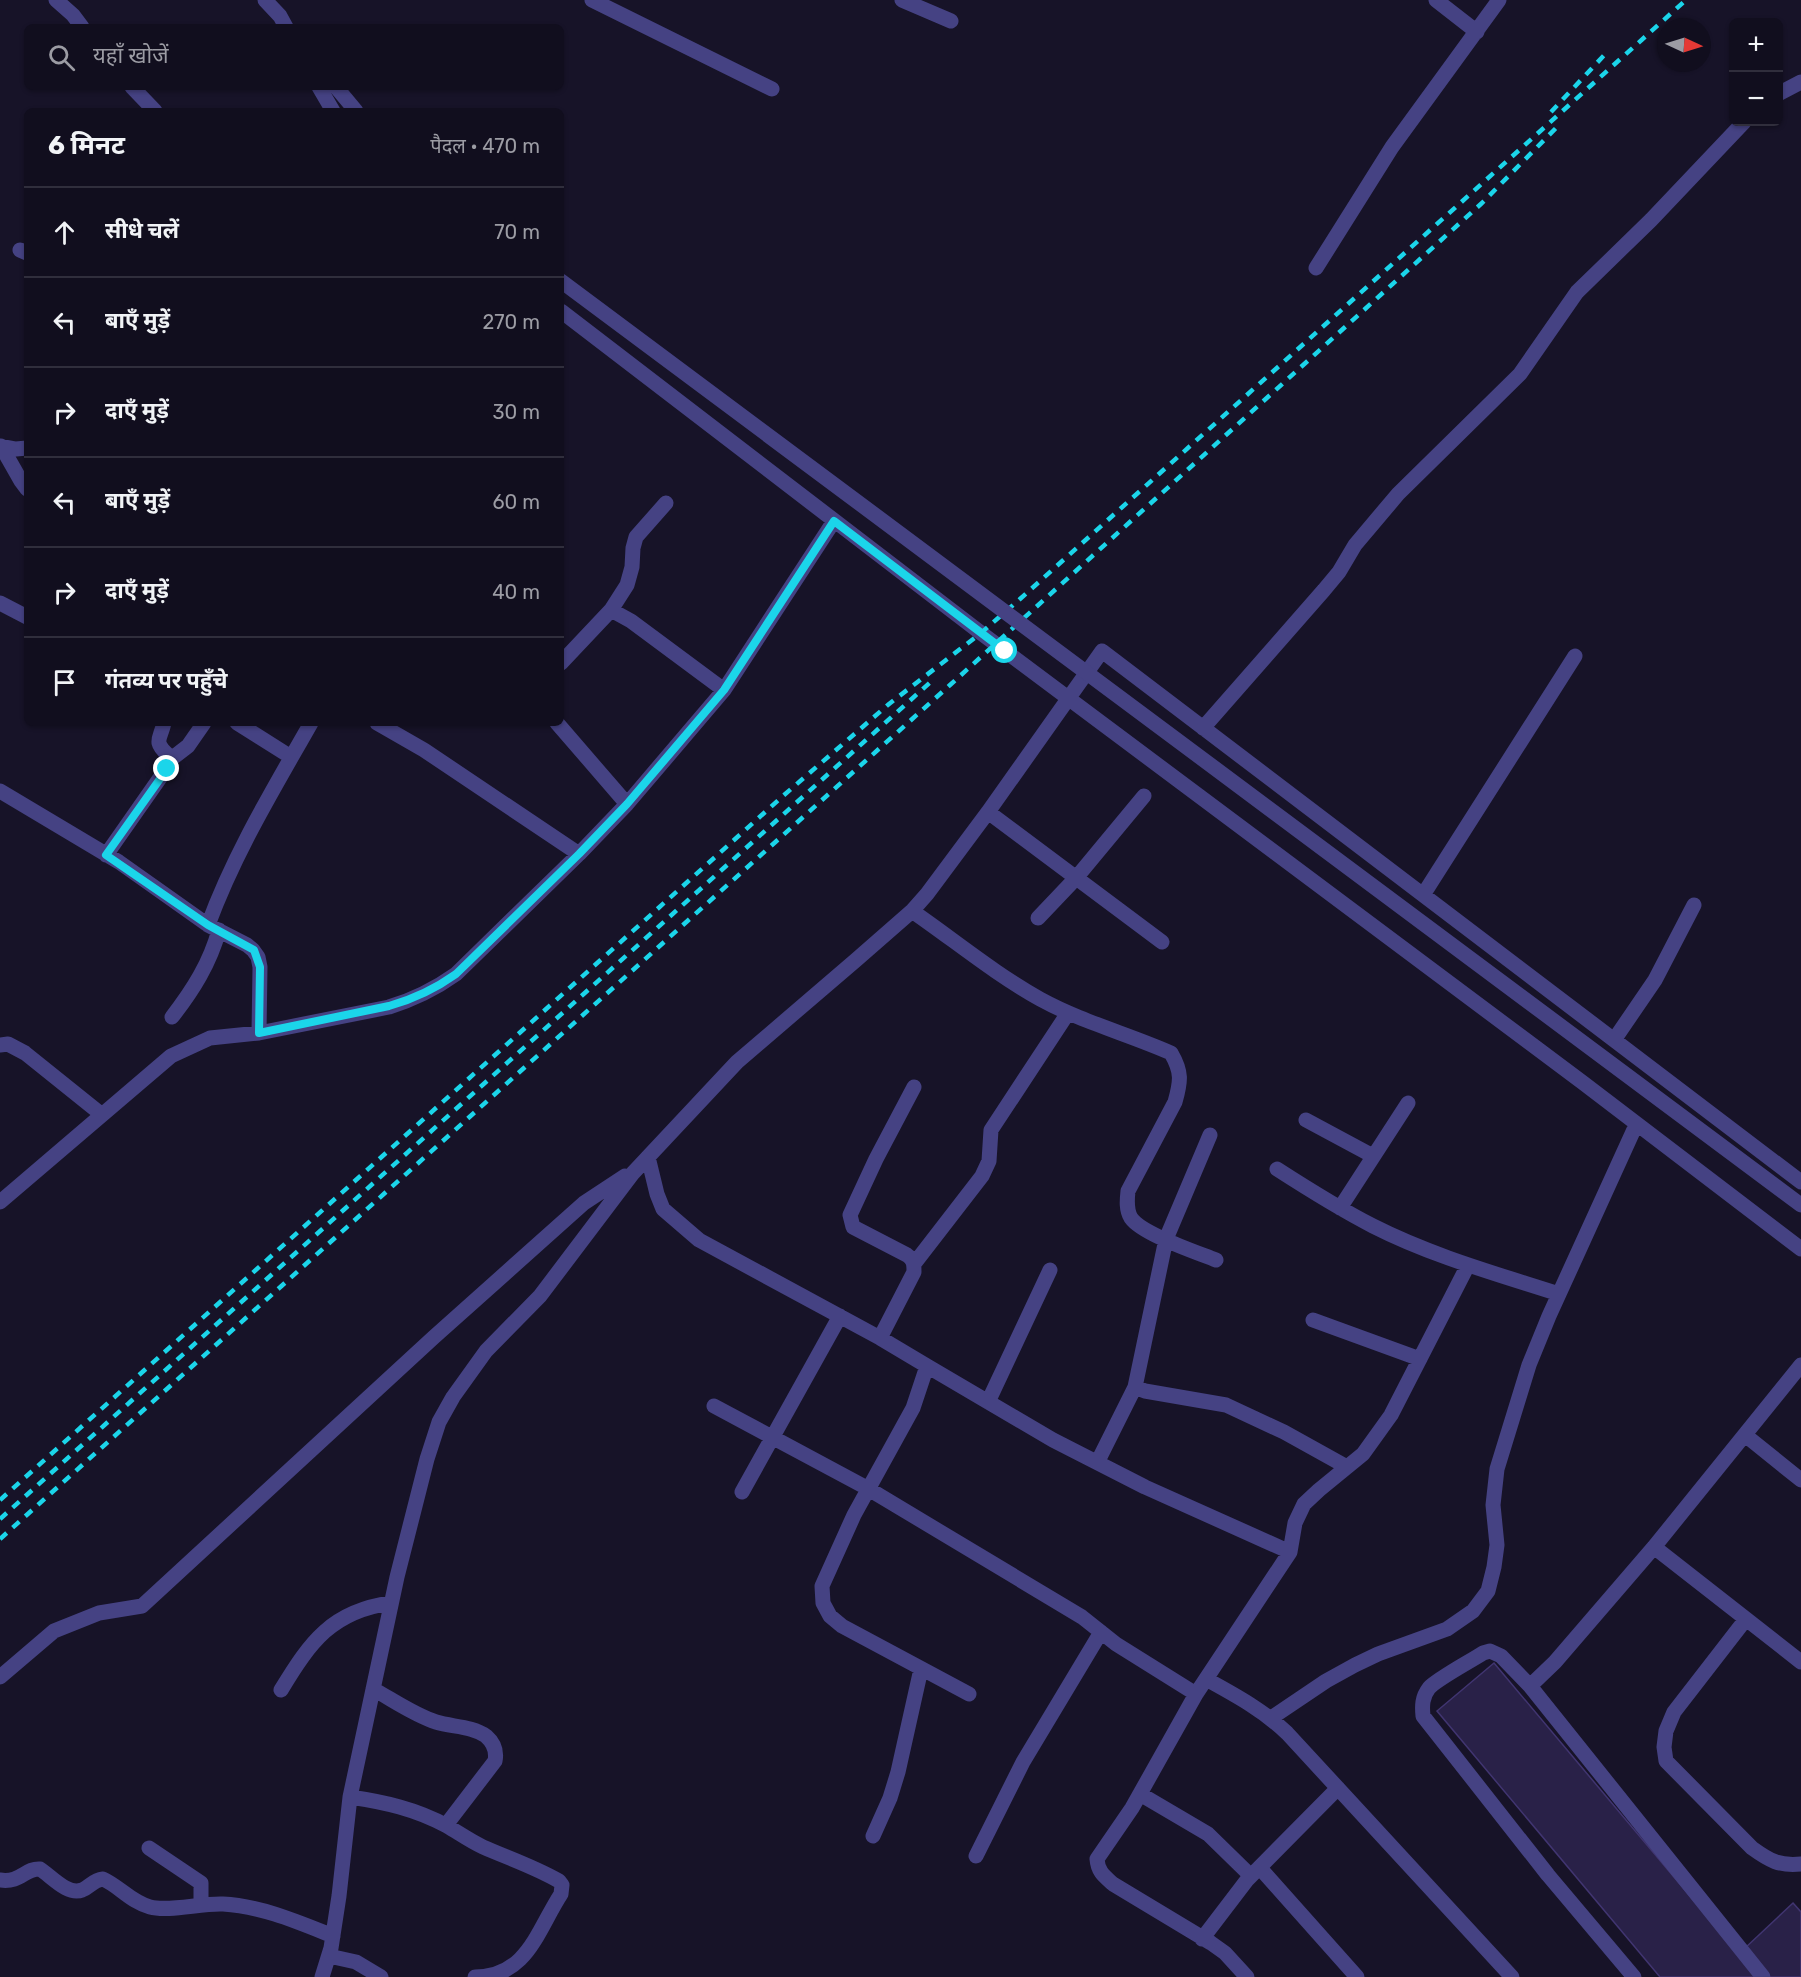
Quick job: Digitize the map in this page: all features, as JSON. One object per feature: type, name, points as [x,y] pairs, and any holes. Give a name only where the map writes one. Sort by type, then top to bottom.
[{"type":"street","points":[[56,0],[80,24]]},
{"type":"street","points":[[265,0],[285,23]]},
{"type":"street","points":[[592,0],[772,89]]},
{"type":"street","points":[[902,0],[951,21]]},
{"type":"street","points":[[1436,0],[1477,32]]},
{"type":"street","points":[[1316,268],[1392,147],[1499,0]]},
{"type":"street","points":[[1783,92],[1801,82]]},
{"type":"street","points":[[135,90],[152,108]]},
{"type":"street","points":[[321,90],[331,108]]},
{"type":"street","points":[[338,90],[354,108]]},
{"type":"street","points":[[1203,728],[1339,572],[1355,545],[1398,494],[1520,374],[1577,292],[1651,220],[1740,126]]},
{"type":"street","points":[[564,283],[1801,1205]]},
{"type":"street","points":[[564,313],[1069,699],[1801,1249]]},
{"type":"street","points":[[0,446],[24,448]]},
{"type":"street","points":[[0,446],[24,485]]},
{"type":"street","points":[[564,660],[611,610],[630,578],[636,537],[666,503]]},
{"type":"street","points":[[0,1202],[171,1056],[210,1038],[259,1033],[389,1006],[437,988],[472,958],[579,854],[627,804],[724,690],[834,521]]},
{"type":"street","points":[[0,603],[24,615]]},
{"type":"street","points":[[611,610],[631,621],[724,690]]},
{"type":"street","points":[[322,1977],[333,1936],[350,1797],[391,1603],[427,1459],[439,1422],[453,1397],[486,1351],[540,1296],[644,1161],[737,1062],[912,911],[988,812],[1102,651],[1801,1182]]},
{"type":"street","points":[[1423,895],[1575,656]]},
{"type":"street","points":[[163,726],[158,742],[159,747],[170,760]]},
{"type":"street","points":[[106,855],[167,769],[170,760],[188,746],[202,726]]},
{"type":"street","points":[[242,726],[291,757]]},
{"type":"street","points":[[172,1017],[200,977],[213,951],[213,928],[242,845],[309,726]]},
{"type":"street","points":[[382,726],[424,750],[579,854]]},
{"type":"street","points":[[560,726],[627,804]]},
{"type":"street","points":[[0,791],[106,855],[213,928],[254,950],[260,967],[259,1033]]},
{"type":"street","points":[[1038,918],[1076,878],[1144,796]]},
{"type":"street","points":[[988,812],[1162,942]]},
{"type":"street","points":[[1614,1040],[1654,980],[1694,904]]},
{"type":"street","points":[[912,911],[1040,999],[1082,1019],[1171,1053],[1179,1067],[1180,1086],[1175,1102],[1128,1191],[1129,1216],[1139,1227],[1216,1260]]},
{"type":"street","points":[[914,1264],[982,1176],[988,1161],[991,1130],[1068,1012]]},
{"type":"street","points":[[0,1045],[8,1044],[25,1053],[101,1114]]},
{"type":"street","points":[[880,1338],[914,1272],[914,1264],[912,1258],[853,1227],[850,1215],[914,1087]]},
{"type":"street","points":[[1340,1208],[1408,1103]]},
{"type":"street","points":[[1306,1120],[1373,1156]]},
{"type":"street","points":[[1271,1718],[1319,1685],[1355,1665],[1378,1654],[1448,1629],[1473,1611],[1488,1591],[1497,1545],[1492,1505],[1497,1469],[1529,1365],[1636,1125]]},
{"type":"street","points":[[1098,1461],[1135,1387],[1166,1239],[1210,1136]]},
{"type":"street","points":[[644,1161],[663,1209],[699,1240],[880,1338],[1053,1440],[1145,1487],[1290,1552]]},
{"type":"street","points":[[0,1677],[54,1631],[99,1613],[142,1606],[425,1345],[584,1203],[644,1161]]},
{"type":"street","points":[[1277,1169],[1340,1208],[1403,1240],[1468,1265],[1560,1294]]},
{"type":"street","points":[[1247,1977],[1225,1953],[1113,1884],[1103,1876],[1098,1868],[1097,1859],[1140,1794],[1206,1679],[1290,1552],[1294,1523],[1304,1504],[1364,1454],[1391,1415],[1468,1265]]},
{"type":"street","points":[[988,1402],[1050,1270]]},
{"type":"street","points":[[742,1492],[840,1316]]},
{"type":"street","points":[[1313,1320],[1420,1359]]},
{"type":"street","points":[[1530,1686],[1555,1662],[1654,1547],[1801,1365]]},
{"type":"street","points":[[927,1366],[913,1408],[883,1464],[867,1488],[822,1586],[823,1603],[830,1616],[842,1626],[969,1694]]},
{"type":"street","points":[[1135,1387],[1145,1391],[1235,1408],[1347,1467]]},
{"type":"street","points":[[714,1406],[867,1488],[1082,1617],[1116,1644],[1196,1695]]},
{"type":"street","points":[[1745,1435],[1801,1480]]},
{"type":"street","points":[[1654,1547],[1801,1662]]},
{"type":"street","points":[[281,1690],[309,1647],[329,1628],[347,1615],[361,1609],[391,1603]]},
{"type":"street","points":[[1746,1619],[1674,1712],[1666,1731],[1666,1761],[1752,1848],[1782,1865],[1801,1864]]},
{"type":"street","points":[[976,1856],[1023,1762],[1101,1632]]},
{"type":"street","points":[[1634,1977],[1548,1875],[1423,1716],[1422,1706],[1430,1686],[1483,1653],[1490,1651],[1502,1656],[1530,1686],[1763,1977]]},
{"type":"street","points":[[873,1836],[890,1798],[900,1764],[921,1669]]},
{"type":"street","points":[[1206,1679],[1257,1707],[1271,1718],[1512,1977]]},
{"type":"street","points":[[373,1689],[424,1717],[436,1722],[474,1730],[493,1743],[495,1761],[446,1825]]},
{"type":"street","points":[[1202,1939],[1235,1894],[1338,1788]]},
{"type":"street","points":[[1140,1794],[1208,1834],[1255,1872],[1357,1977]]},
{"type":"street","points":[[350,1797],[401,1806],[446,1825],[481,1846],[555,1879],[562,1885],[561,1894],[528,1953],[490,1977],[463,1977]]},
{"type":"street","points":[[149,1848],[201,1883],[201,1904]]},
{"type":"street","points":[[0,1880],[18,1879],[36,1868],[73,1891],[84,1890],[97,1880],[103,1879],[124,1894],[149,1907],[160,1909],[201,1904],[237,1905],[289,1919],[333,1936]]},
{"type":"street","points":[[329,1956],[356,1962],[381,1977]]},
{"type":"building","points":[[1494,1663],[1758,1977],[1660,1977],[1437,1711]]},
{"type":"building","points":[[1793,1903],[1801,1912],[1801,1977],[1769,1977],[1744,1949]]},
{"type":"railway","points":[[0,1500],[783,796],[889,704],[981,633],[1020,599],[1686,0]]},
{"type":"railway","points":[[1551,112],[1609,50]]},
{"type":"railway","points":[[0,1539],[1482,203],[1558,126]]},
{"type":"railway","points":[[0,1519],[935,678]]},
{"type":"route","points":[[167,769],[106,855],[208,925],[254,950],[260,967],[259,1033],[410,1000],[437,988],[456,974],[579,854],[655,773],[724,690],[834,521],[1005,651]]}]
